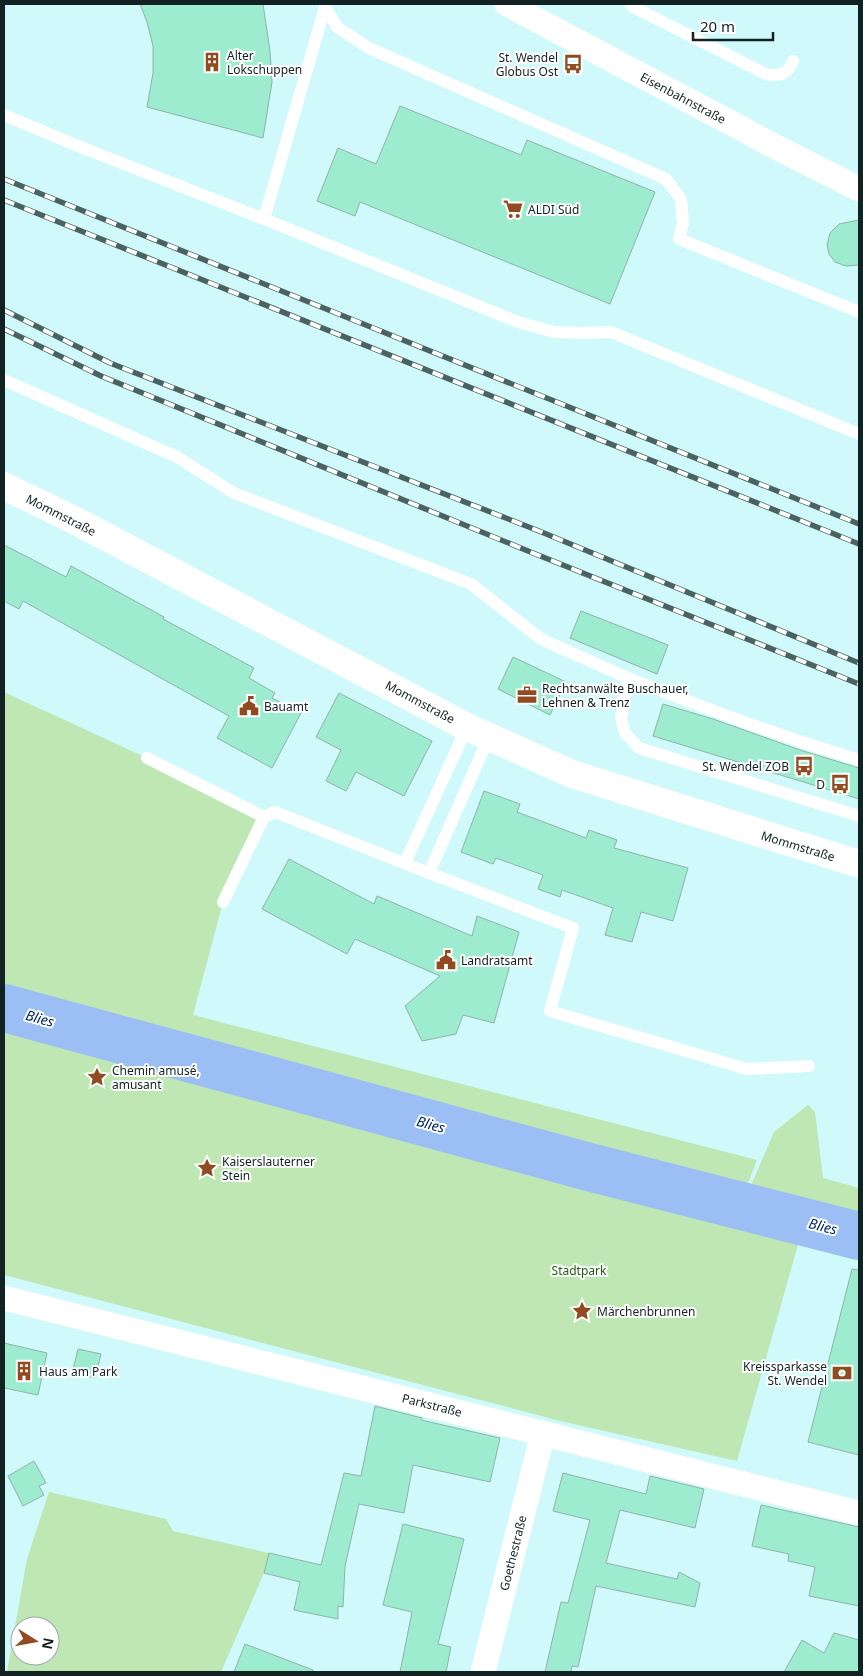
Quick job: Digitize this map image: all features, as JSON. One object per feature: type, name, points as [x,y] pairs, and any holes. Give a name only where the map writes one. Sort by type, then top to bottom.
[{"type":"main road","name":"Mommstraße","points":[[4,486],[76,521],[478,732],[572,774],[859,864]]},
{"type":"street","name":"Eisenbahnstraße","points":[[507,4],[859,189]]},
{"type":"street","name":"Parkstraße","points":[[4,1298],[859,1512]]},
{"type":"street","name":"Goethestraße","points":[[484,1672],[543,1433]]},
{"type":"lane","points":[[630,4],[768,75],[783,74],[794,61]]},
{"type":"lane","points":[[264,219],[325,5]]},
{"type":"lane","points":[[325,5],[337,27],[370,48],[666,179],[682,199],[683,224],[679,239],[859,312]]},
{"type":"lane","points":[[4,115],[518,322],[554,332],[582,334],[611,332],[859,434]]},
{"type":"lane","points":[[4,380],[177,457],[234,492],[471,584],[541,639],[628,678],[739,720],[859,760]]},
{"type":"lane","points":[[628,678],[621,718],[625,733],[639,748],[859,816]]},
{"type":"lane","points":[[405,863],[478,732]]},
{"type":"lane","points":[[429,873],[478,732]]},
{"type":"lane","points":[[147,758],[264,817]]},
{"type":"lane","points":[[223,902],[264,817],[275,812],[573,928],[550,1011],[747,1069],[809,1066]]},
{"type":"green space","name":"Stadtpark","points":[[4,692],[147,758],[264,817],[223,902],[193,1015],[757,1160],[732,1224],[799,1241],[737,1461],[560,1421],[4,1275]]},
{"type":"green space","points":[[808,1105],[815,1112],[823,1178],[859,1188],[859,1236],[745,1206],[750,1188],[774,1132]]},
{"type":"green space","points":[[49,1492],[166,1519],[173,1531],[269,1553],[264,1573],[221,1672],[7,1672],[10,1655],[10,1666],[60,1666],[60,1616],[17,1616],[27,1559]]},
{"type":"building","name":"Alter Lokschuppen","points":[[140,4],[263,4],[270,51],[272,82],[263,138],[147,107],[153,73],[153,46]]},
{"type":"building","name":"ALDI Süd","points":[[400,106],[521,155],[527,140],[655,192],[610,304],[360,202],[355,216],[317,201],[338,148],[376,164]]},
{"type":"building","points":[[859,220],[859,265],[846,266],[835,262],[829,254],[827,245],[830,233],[839,224]]},
{"type":"building","points":[[4,545],[66,577],[71,566],[164,617],[163,619],[254,668],[249,678],[275,693],[272,698],[301,713],[272,768],[217,738],[229,716],[23,601],[19,609],[4,601]]},
{"type":"building","points":[[581,611],[668,645],[657,674],[570,638]]},
{"type":"building","points":[[513,657],[566,682],[550,715],[498,689]]},
{"type":"building","points":[[339,693],[432,741],[404,796],[356,772],[346,791],[326,781],[341,750],[316,737]]},
{"type":"building","points":[[663,704],[859,768],[859,799],[653,736]]},
{"type":"building","points":[[484,791],[520,804],[517,812],[586,838],[589,830],[617,840],[614,848],[688,868],[673,921],[641,912],[632,942],[605,935],[613,908],[562,890],[560,897],[538,889],[543,875],[496,858],[493,864],[461,852]]},
{"type":"building","points":[[289,859],[374,904],[377,896],[472,936],[477,916],[519,932],[494,1023],[463,1015],[456,1034],[422,1041],[405,1006],[440,976],[355,939],[347,954],[262,909]]},
{"type":"building","name":"Kreissparkasse St. Wendel","points":[[852,1269],[859,1270],[859,1455],[808,1442]]},
{"type":"building","name":"Haus am Park","points":[[4,1343],[47,1353],[38,1395],[4,1388]]},
{"type":"building","points":[[78,1349],[101,1354],[95,1378],[72,1373]]},
{"type":"building","points":[[375,1406],[422,1418],[421,1420],[500,1438],[490,1482],[413,1465],[404,1513],[359,1504],[345,1566],[343,1607],[338,1606],[338,1619],[294,1610],[300,1582],[264,1573],[269,1553],[321,1565],[344,1473],[361,1476]]},
{"type":"building","points":[[34,1461],[46,1483],[39,1486],[44,1495],[23,1506],[8,1476]]},
{"type":"building","points":[[563,1473],[646,1494],[650,1476],[704,1489],[695,1528],[620,1510],[606,1563],[677,1579],[679,1572],[700,1583],[695,1607],[596,1586],[578,1667],[572,1666],[571,1672],[545,1672],[561,1602],[568,1603],[590,1520],[553,1511]]},
{"type":"building","points":[[761,1505],[859,1527],[859,1606],[809,1596],[815,1567],[788,1561],[789,1554],[752,1546]]},
{"type":"building","points":[[403,1524],[464,1539],[438,1644],[451,1647],[446,1672],[400,1672],[412,1612],[383,1605]]},
{"type":"building","points":[[834,1633],[859,1640],[859,1672],[784,1672],[802,1640],[824,1653]]},
{"type":"building","points":[[245,1644],[313,1670],[313,1672],[234,1672]]},
{"type":"waterway","name":"Blies","points":[[4,1008],[589,1167],[859,1236]]},
{"type":"railway","points":[[4,179],[859,524]]},
{"type":"railway","points":[[4,200],[859,544]]},
{"type":"railway","points":[[4,310],[110,363],[539,531],[859,663]]},
{"type":"railway","points":[[4,329],[101,376],[859,684]]},
{"type":"place","name":"Alter Lokschuppen","points":[[212,62]]},
{"type":"place","name":"St. Wendel Globus Ost","points":[[573,64]]},
{"type":"place","name":"ALDI Süd","points":[[513,209]]},
{"type":"place","name":"Rechtsanwälte Buschauer, Lehnen & Trenz","points":[[527,695]]},
{"type":"place","name":"Bauamt","points":[[249,706]]},
{"type":"place","name":"St. Wendel ZOB","points":[[804,766]]},
{"type":"place","name":"D","points":[[840,784]]},
{"type":"place","name":"Landratsamt","points":[[446,960]]},
{"type":"place","name":"Chemin amusé, amusant","points":[[97,1077]]},
{"type":"place","name":"Kaiserslauterner Stein","points":[[207,1168]]},
{"type":"place","name":"Märchenbrunnen","points":[[582,1311]]},
{"type":"place","name":"Haus am Park","points":[[24,1371]]},
{"type":"place","name":"Kreissparkasse St. Wendel","points":[[842,1373]]}]
